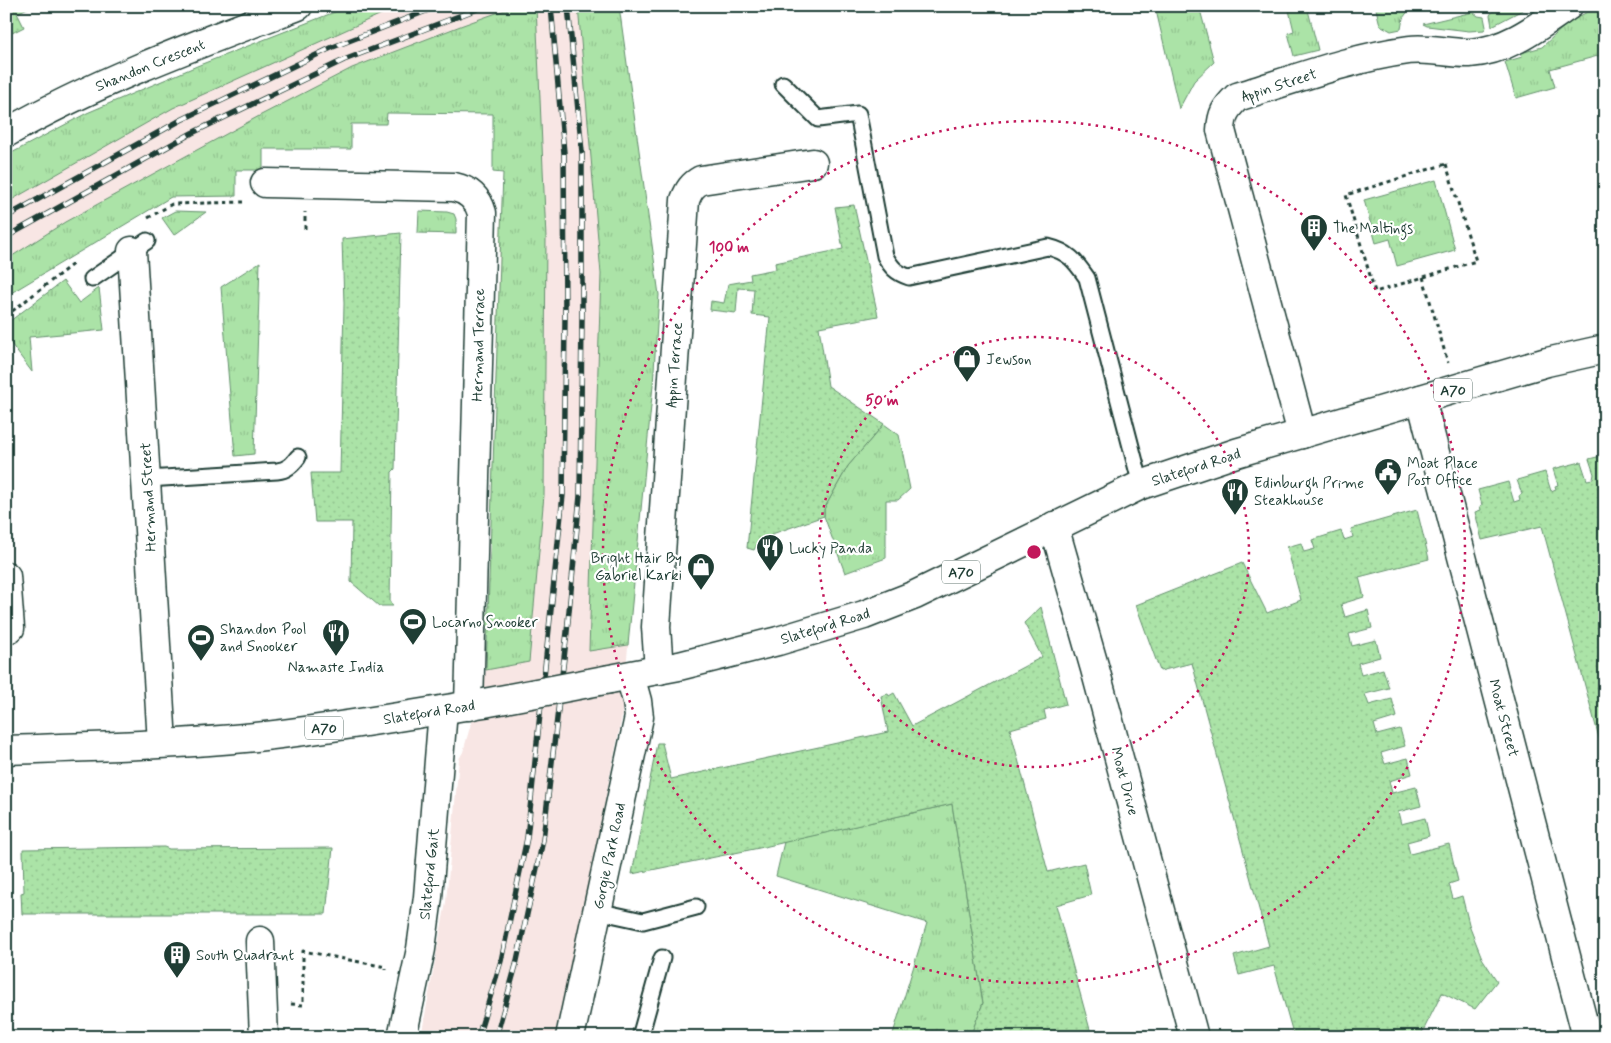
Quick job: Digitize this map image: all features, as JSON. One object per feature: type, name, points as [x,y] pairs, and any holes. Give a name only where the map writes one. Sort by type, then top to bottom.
[{"type":"street","name":"Shandon Crescent","points":[[6,133],[81,93],[298,6]]},
{"type":"street","name":"Appin Street","points":[[1302,434],[1221,130],[1222,117],[1227,107],[1237,97],[1363,59],[1411,49],[1471,53],[1501,46],[1527,34],[1568,6]]},
{"type":"street","name":"Appin Terrace","points":[[659,670],[656,627],[685,200],[689,190],[701,180],[813,163]]},
{"type":"street","name":"Hermand Terrace","points":[[265,183],[454,187],[472,195],[480,207],[482,213],[466,706]]},
{"type":"street","name":"Hermand Street","points":[[140,246],[146,479],[162,743]]},
{"type":"street","name":"Slateford Road","points":[[6,750],[257,737],[466,706],[620,678],[778,641],[864,615],[915,595],[1054,526],[1141,486],[1236,453],[1547,362],[1605,349]]},
{"type":"street","name":"Moat Street","points":[[1421,399],[1587,1037]]},
{"type":"street","name":"Moat Drive","points":[[1054,526],[1194,1037]]},
{"type":"street","points":[[6,576],[10,628]]},
{"type":"street","name":"Gorgie Park Road","points":[[570,1037],[639,717],[637,701],[620,678]]},
{"type":"street","name":"Slateford Gait","points":[[402,1037],[421,950],[428,898],[466,706]]},
{"type":"street","points":[[260,941],[264,1037]]},
{"type":"lane","points":[[783,84],[818,119],[858,114],[885,256],[891,267],[898,274],[908,277],[1048,247],[1062,251],[1076,262],[1087,278],[1141,486]]},
{"type":"lane","points":[[92,279],[140,246]]},
{"type":"lane","points":[[146,479],[277,471],[293,465],[298,457]]},
{"type":"lane","points":[[598,911],[643,921],[696,907]]},
{"type":"lane","points":[[640,1037],[662,958]]},
{"type":"path","points":[[1446,164],[1476,261],[1423,277],[1375,292],[1346,194],[1446,164]]},
{"type":"path","points":[[1423,277],[1456,389]]},
{"type":"path","points":[[262,1003],[303,1005],[303,951],[386,967],[384,976]]},
{"type":"shaded area","points":[[350,6],[619,6],[659,295],[653,385],[621,721],[581,921],[554,1037],[421,1037],[446,902],[459,759],[463,752],[486,670],[504,158],[497,25],[228,156],[6,296],[6,156],[87,113],[197,66]]},
{"type":"green space","points":[[6,6],[32,6],[17,13],[24,27],[12,33],[8,25],[6,26]]},
{"type":"green space","points":[[350,6],[399,6],[173,108],[6,203],[6,156],[87,113],[197,66]]},
{"type":"green space","points":[[516,6],[536,6],[546,238],[544,495],[529,662],[486,670],[503,173],[493,172],[493,114],[387,113],[386,124],[351,124],[351,149],[263,149],[263,170],[236,170],[236,196],[171,197],[6,296],[6,260],[65,222],[261,115],[352,68]]},
{"type":"green space","points":[[578,6],[619,6],[659,295],[653,385],[628,645],[589,651],[601,274]]},
{"type":"green space","points":[[1155,6],[1199,6],[1214,62],[1194,81],[1179,109]]},
{"type":"green space","points":[[1288,6],[1307,6],[1318,50],[1294,56],[1288,33],[1294,31]]},
{"type":"green space","points":[[1386,6],[1412,6],[1403,18],[1401,29],[1391,31],[1380,25],[1376,9]]},
{"type":"green space","points":[[1497,6],[1530,6],[1492,26],[1490,15]]},
{"type":"green space","points":[[1598,6],[1605,6],[1605,54],[1550,69],[1555,87],[1516,98],[1505,62],[1522,57],[1521,53],[1542,47],[1569,22]]},
{"type":"green space","points":[[1473,12],[1478,16],[1484,17],[1486,27],[1484,30],[1469,31],[1423,24]]},
{"type":"green space","points":[[1436,180],[1455,250],[1397,266],[1390,239],[1376,243],[1364,200]]},
{"type":"green space","points":[[854,205],[878,316],[819,327],[828,386],[884,424],[848,466],[824,509],[824,516],[772,534],[772,537],[759,541],[754,550],[747,548],[770,317],[752,315],[754,289],[738,288],[736,313],[710,310],[711,301],[724,303],[728,284],[751,280],[750,274],[776,269],[775,263],[843,249],[835,207]]},
{"type":"green space","points":[[175,211],[206,212],[174,235],[162,218]]},
{"type":"green space","points":[[419,211],[454,214],[456,234],[418,233]]},
{"type":"green space","points":[[401,233],[395,469],[392,472],[390,602],[393,606],[379,606],[351,582],[352,522],[315,522],[311,473],[340,473],[344,304],[342,239]]},
{"type":"green space","points":[[260,262],[254,454],[235,456],[221,287]]},
{"type":"green space","points":[[63,281],[79,303],[99,288],[104,330],[29,337],[32,372],[6,337],[6,324]]},
{"type":"green space","points":[[884,424],[899,435],[910,489],[898,500],[886,500],[886,558],[845,573],[824,516],[824,509],[848,466]]},
{"type":"green space","points":[[1605,455],[1605,760],[1542,526],[1482,540],[1475,512],[1481,510],[1480,506],[1482,505],[1478,490],[1508,482],[1514,502],[1520,500],[1519,496],[1522,494],[1517,480],[1545,472],[1551,491],[1556,489],[1555,486],[1558,485],[1553,469],[1581,462],[1587,480],[1593,479],[1594,474],[1589,459]]},
{"type":"green space","points":[[1417,510],[1429,559],[1359,577],[1364,597],[1341,604],[1345,617],[1368,610],[1372,628],[1349,634],[1352,646],[1376,640],[1380,657],[1358,663],[1361,675],[1383,669],[1389,688],[1365,694],[1369,705],[1392,699],[1397,717],[1374,724],[1377,735],[1400,729],[1405,746],[1381,753],[1385,764],[1408,758],[1412,774],[1389,781],[1392,793],[1416,787],[1421,806],[1398,812],[1401,824],[1425,818],[1429,836],[1407,842],[1410,854],[1449,844],[1458,881],[1449,884],[1453,899],[1462,896],[1470,928],[1482,958],[1497,981],[1475,1009],[1442,993],[1420,1037],[1294,1037],[1274,966],[1239,975],[1234,956],[1269,946],[1192,663],[1160,671],[1136,605],[1242,563],[1267,613],[1301,600],[1287,547],[1301,543],[1304,552],[1315,549],[1312,540],[1341,531],[1344,540],[1353,537],[1351,529]]},
{"type":"green space","points":[[1041,607],[1066,704],[1044,710],[1046,719],[1010,729],[1048,872],[1084,863],[1091,895],[1056,905],[1092,1037],[970,1037],[983,1003],[952,804],[764,847],[632,874],[657,743],[662,743],[671,779],[888,732],[881,696],[888,694],[889,696],[894,693],[912,726],[1042,657],[1024,623]]},
{"type":"green space","points":[[952,804],[983,1003],[970,1037],[892,1037],[927,923],[776,876],[784,842]]},
{"type":"green space","points":[[164,847],[169,849],[333,848],[326,914],[22,914],[21,893],[24,892],[23,849]]},
{"type":"railway","points":[[6,217],[181,120],[333,47],[439,6]]},
{"type":"railway","points":[[6,237],[192,133],[344,60],[485,6]]},
{"type":"railway","points":[[478,1037],[501,961],[527,838],[563,495],[564,153],[551,6]]},
{"type":"railway","points":[[496,1037],[516,965],[543,840],[567,632],[580,496],[582,152],[568,6]]},
{"type":"place","name":"The Maltings","points":[[1314,252]]},
{"type":"place","name":"Jewson","points":[[967,383]]},
{"type":"place","name":"Moat Place Post Office","points":[[1388,496]]},
{"type":"place","name":"Edinburgh Prime Steakhouse","points":[[1235,516]]},
{"type":"place","name":"Lucky Panda","points":[[770,572]]},
{"type":"place","name":"Bright Hair By Gabriel Karki","points":[[701,591]]},
{"type":"place","name":"Locarno Snooker","points":[[413,646]]},
{"type":"place","name":"Namaste India","points":[[336,657]]},
{"type":"place","name":"Shandon Pool and Snooker","points":[[201,662]]},
{"type":"place","name":"South Quadrant","points":[[177,979]]}]
